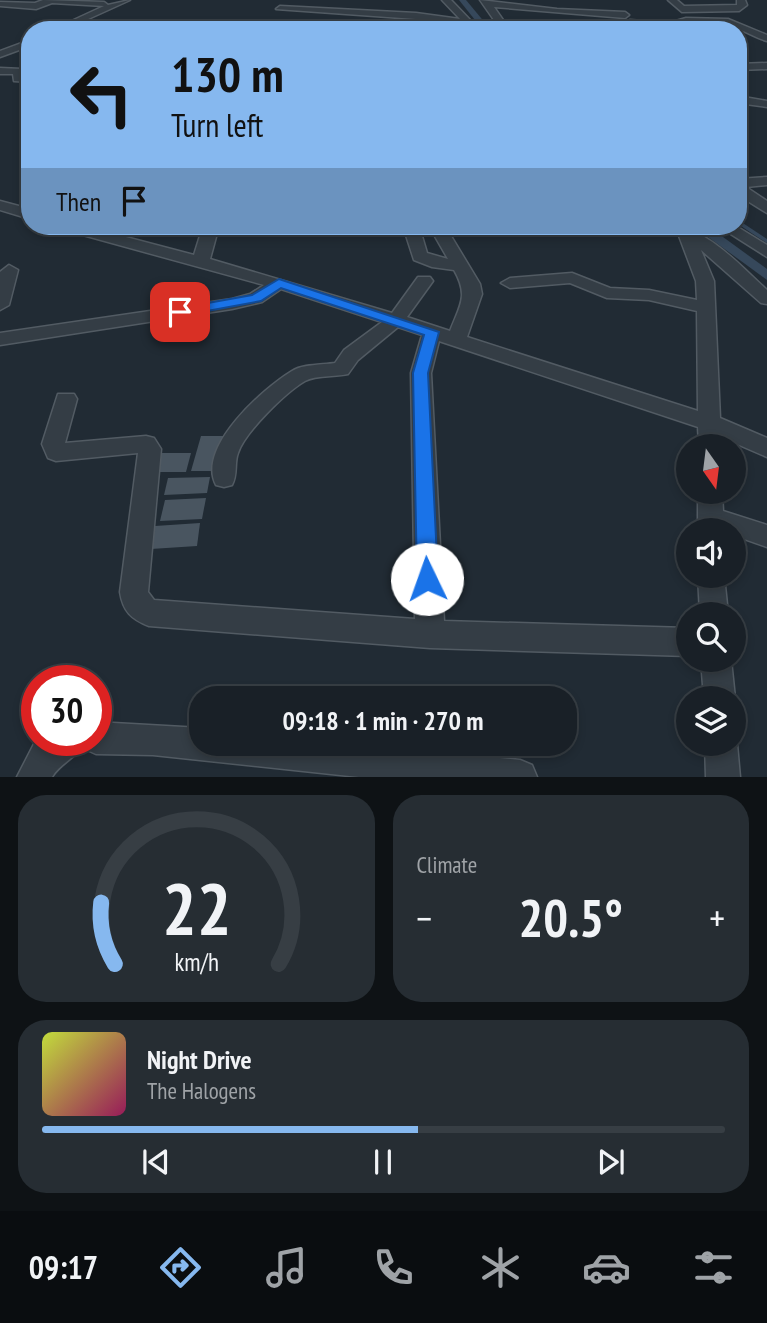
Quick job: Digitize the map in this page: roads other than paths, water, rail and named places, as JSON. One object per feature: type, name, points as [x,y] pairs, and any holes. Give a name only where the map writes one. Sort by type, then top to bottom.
[{"type":"street","points":[[77,21],[126,0]]},
{"type":"street","points":[[302,0],[302,4],[396,6]]},
{"type":"street","points":[[446,0],[465,21]]},
{"type":"street","points":[[672,0],[682,9],[739,8],[743,5],[741,1],[756,0]]},
{"type":"street","points":[[0,4],[36,6],[48,1],[113,5]]},
{"type":"street","points":[[485,2],[617,21]]},
{"type":"street","points":[[485,2],[499,21]]},
{"type":"street","points":[[619,5],[629,21]]},
{"type":"street","points":[[280,9],[416,16],[439,21]]},
{"type":"street","points":[[747,28],[767,35]]},
{"type":"street","points":[[1,53],[21,46]]},
{"type":"street","points":[[747,70],[767,65]]},
{"type":"street","points":[[0,71],[18,71],[18,79],[21,79]]},
{"type":"street","points":[[747,101],[767,104]]},
{"type":"street","points":[[747,184],[767,181]]},
{"type":"street","points":[[747,192],[767,208]]},
{"type":"street","points":[[0,205],[21,211]]},
{"type":"street","points":[[121,235],[396,320],[710,423],[767,449]]},
{"type":"street","points":[[201,261],[208,235]]},
{"type":"street","points":[[413,235],[419,256],[426,261],[460,264]]},
{"type":"street","points":[[442,235],[471,284],[473,294],[456,340]]},
{"type":"street","points":[[682,235],[705,281],[710,434]]},
{"type":"street","points":[[687,235],[709,248],[767,299]]},
{"type":"street","points":[[740,235],[767,253]]},
{"type":"street","points":[[0,304],[9,270]]},
{"type":"street","points":[[510,283],[572,278],[607,293],[649,295],[706,308]]},
{"type":"street","points":[[224,478],[225,455],[234,437],[265,404],[301,374],[341,369],[351,355],[396,320],[424,281]]},
{"type":"street","points":[[0,339],[232,304],[256,298],[279,283]]},
{"type":"street","points":[[430,634],[421,373],[432,332]]},
{"type":"street","points":[[66,399],[53,444],[56,452],[131,443],[146,444],[150,449],[134,592],[136,604],[149,613],[430,634],[676,642]]},
{"type":"street","points":[[746,532],[767,536]]},
{"type":"street","points":[[112,738],[153,739],[520,777]]},
{"type":"street","points":[[34,777],[46,756]]},
{"type":"street","points":[[722,756],[723,777]]},
{"type":"waterway","points":[[462,0],[480,21]]},
{"type":"waterway","points":[[747,228],[767,241]]},
{"type":"waterway","points":[[712,235],[767,276]]}]
